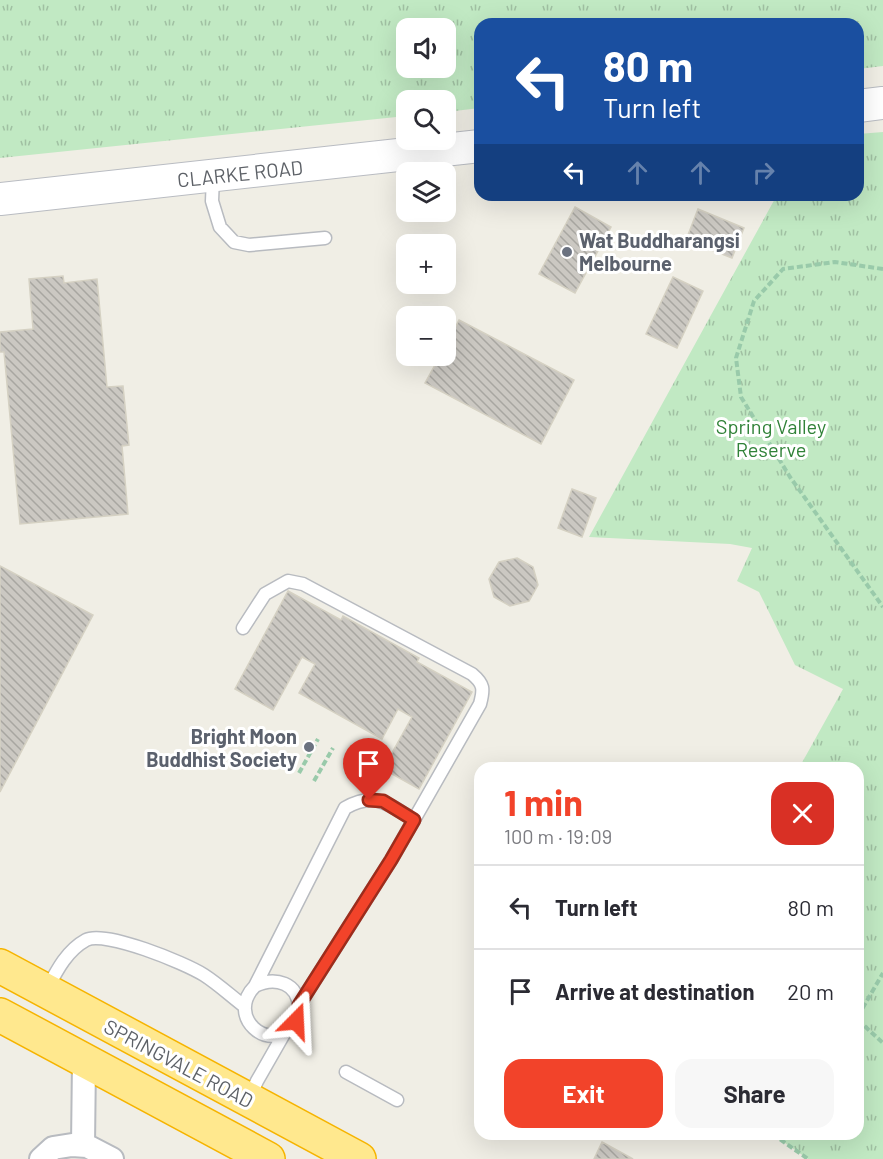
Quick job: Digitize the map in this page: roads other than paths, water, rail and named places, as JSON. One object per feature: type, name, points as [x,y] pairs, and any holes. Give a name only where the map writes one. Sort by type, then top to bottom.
[{"type":"highway","name":"SPRINGVALE ROAD","points":[[0,966],[359,1159]]},
{"type":"highway","points":[[0,1015],[268,1159]]},
{"type":"main road","points":[[864,105],[883,103]]},
{"type":"main road","name":"CLARKE ROAD","points":[[0,199],[474,147]]},
{"type":"street","points":[[83,1145],[84,1061]]},
{"type":"street","points":[[41,1159],[53,1148],[72,1144],[83,1145],[112,1159]]},
{"type":"lane","points":[[213,176],[212,201],[220,227],[234,242],[249,245],[325,238]]},
{"type":"lane","points":[[243,628],[264,594],[288,581],[303,584],[472,674],[481,682],[483,693],[480,704],[391,860],[299,1005]]},
{"type":"lane","points":[[255,986],[263,982],[279,982],[292,990],[297,997],[299,1013],[296,1021],[285,1032],[269,1036],[254,1029],[248,1022],[244,1006],[345,808],[357,801],[383,801],[414,820]]},
{"type":"lane","points":[[45,991],[57,970],[73,950],[88,939],[98,938],[131,945],[178,962],[203,975],[244,1006]]},
{"type":"lane","points":[[248,1100],[285,1032]]},
{"type":"lane","points":[[346,1072],[397,1100]]},
{"type":"place","name":"Wat Buddharangsi Melbourne","points":[[567,252]]},
{"type":"place","name":"Bright Moon Buddhist Society","points":[[309,747]]},
{"type":"park label","name":"Spring Valley Reserve","points":[[771,438]]}]
